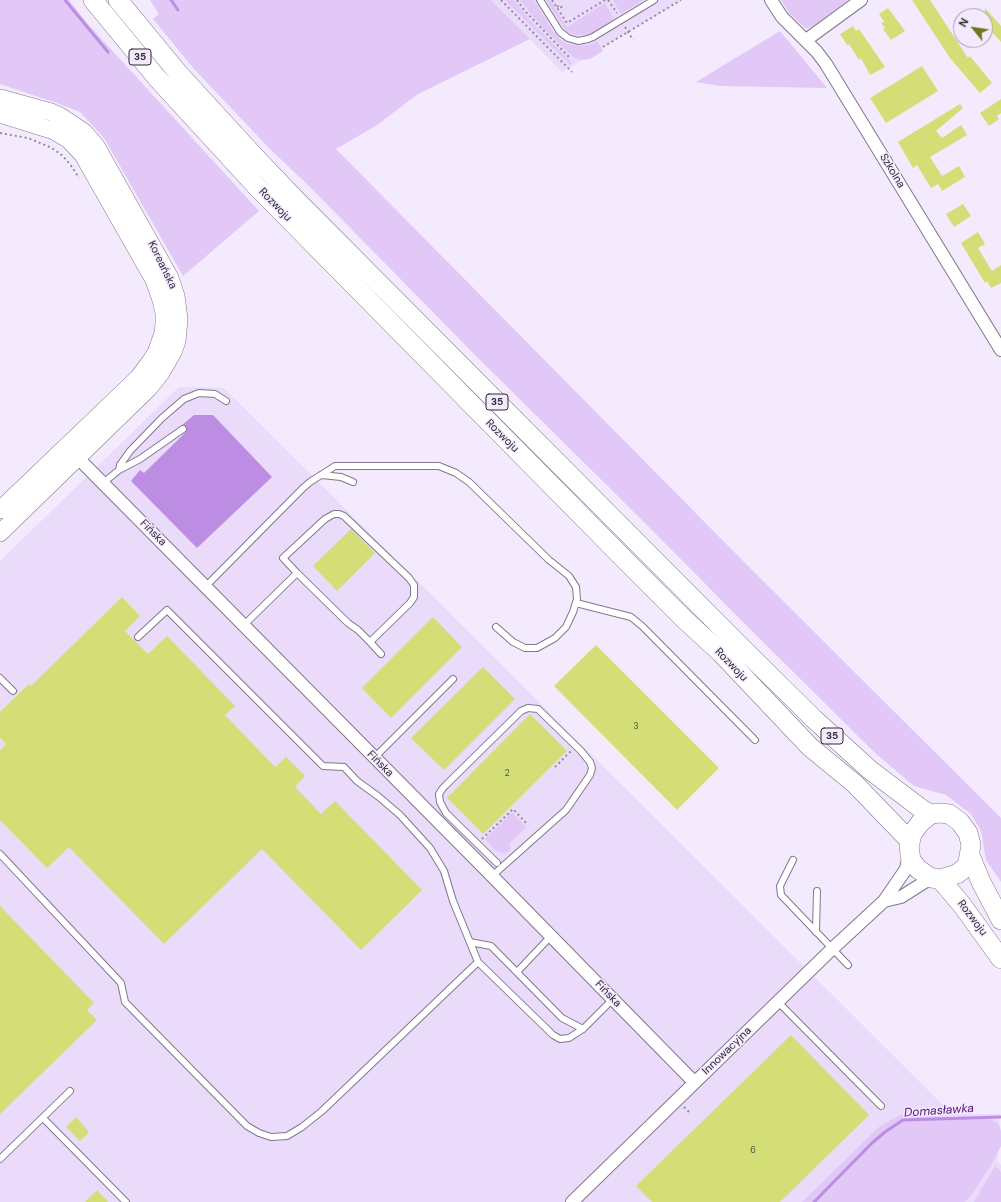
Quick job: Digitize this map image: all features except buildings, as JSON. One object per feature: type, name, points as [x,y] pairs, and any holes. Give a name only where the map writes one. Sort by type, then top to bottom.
[{"type":"main road","name":"Rozwoju","points":[[93,0],[157,78],[267,197],[638,573],[721,653],[810,747],[855,784],[909,847]]},
{"type":"main road","name":"Rozwoju","points":[[118,0],[179,74],[281,184],[735,641],[848,751],[905,797],[923,810],[932,814]]},
{"type":"main road","points":[[909,847],[915,828],[920,822],[932,814]]},
{"type":"main road","name":"35","points":[[932,814],[949,814],[965,826],[970,838],[970,855]]},
{"type":"main road","name":"35","points":[[909,847],[911,860],[918,869],[935,878]]},
{"type":"main road","name":"Rozwoju","points":[[970,855],[981,882],[1001,920]]},
{"type":"main road","points":[[935,878],[952,876],[962,870],[968,862],[970,855]]},
{"type":"main road","name":"Rozwoju","points":[[935,878],[962,905],[1001,959]]},
{"type":"street","name":"Szkolna","points":[[772,0],[782,17],[806,40],[826,64],[1001,350]]},
{"type":"street","points":[[806,40],[861,0]]},
{"type":"street","name":"Koreańska","points":[[0,98],[51,112],[60,116],[76,126],[90,138],[100,150],[170,278],[176,296],[179,319],[177,341],[168,363],[162,373],[149,388],[0,510]]},
{"type":"street","name":"Koreańska","points":[[0,114],[54,131],[69,140],[79,150],[89,164],[154,280],[159,292],[164,313],[163,333],[150,362],[138,378],[0,533]]},
{"type":"street","name":"Fińska","points":[[71,452],[206,586],[694,1082]]},
{"type":"street","name":"Innowacyjna","points":[[572,1202],[694,1082],[884,901],[906,869],[909,847]]},
{"type":"street","name":"Innowacyjna","points":[[884,901],[901,897],[935,878]]},
{"type":"lane","points":[[540,0],[560,32],[568,38],[578,41],[593,37],[654,0]]},
{"type":"lane","points":[[119,470],[120,465],[130,451],[162,418],[184,399],[198,393],[215,394],[226,401]]},
{"type":"lane","points":[[103,483],[119,470],[140,459],[183,429]]},
{"type":"lane","points":[[206,586],[303,488],[335,466],[439,466],[456,473],[469,482],[550,560],[569,576],[576,587],[577,599],[566,627],[555,638],[537,648],[526,648],[513,642],[496,627]]},
{"type":"lane","points":[[321,475],[341,477],[353,482]]},
{"type":"lane","points":[[370,642],[410,603],[414,597],[414,585],[344,516],[334,514],[325,519],[283,558],[348,623],[358,630],[370,642],[382,654]]},
{"type":"lane","points":[[244,625],[297,573]]},
{"type":"lane","points":[[576,603],[631,616],[648,631],[755,740]]},
{"type":"lane","points":[[138,637],[167,610],[323,766],[344,767],[357,780],[400,815],[430,848],[444,871],[453,901],[478,962],[552,1035],[560,1039],[569,1038],[583,1028],[613,999]]},
{"type":"lane","points":[[0,678],[13,691]]},
{"type":"lane","points":[[374,758],[453,679]]},
{"type":"lane","points":[[492,876],[566,810],[586,782],[592,768],[590,762],[538,709],[528,708],[521,711],[443,788],[439,794],[440,802],[446,813],[497,863]]},
{"type":"lane","points":[[0,854],[121,983],[125,1002],[247,1126],[259,1133],[271,1137],[287,1136],[302,1128],[322,1111],[478,962]]},
{"type":"lane","points":[[793,860],[780,886],[781,895],[848,965]]},
{"type":"lane","points":[[816,932],[817,891]]},
{"type":"lane","points":[[517,972],[551,936]]},
{"type":"lane","points":[[470,942],[491,946],[562,1018],[583,1028]]},
{"type":"lane","points":[[778,1002],[881,1106]]},
{"type":"lane","points":[[0,1160],[70,1091]]},
{"type":"lane","points":[[43,1118],[126,1202]]},
{"type":"path","points":[[501,0],[572,72]]},
{"type":"path","points":[[517,0],[524,10],[570,58]]},
{"type":"path","points":[[552,0],[567,23],[605,0]]},
{"type":"path","points":[[603,47],[681,0]]},
{"type":"path","points":[[557,7],[560,5],[563,10]]},
{"type":"path","points":[[0,133],[28,138],[52,148],[63,156],[80,180]]},
{"type":"path","points":[[555,767],[575,746]]},
{"type":"path","points":[[481,840],[513,809],[528,825]]},
{"type":"shaded area","points":[[0,0],[69,0],[87,23],[259,211],[183,276],[104,138],[80,112],[0,84]]},
{"type":"shaded area","points":[[150,0],[491,0],[530,39],[418,94],[377,125],[336,149],[748,566],[1001,818],[1001,882],[986,860],[981,831],[971,814],[946,795],[914,786],[875,753],[475,355],[309,186],[270,149],[194,69],[153,19],[159,14]]},
{"type":"shaded area","points":[[491,0],[682,0],[562,72]]},
{"type":"shaded area","points":[[505,0],[514,0],[528,18],[572,63],[570,65]]},
{"type":"shaded area","points":[[520,0],[534,0],[552,30],[567,44],[580,46],[592,44],[597,41],[603,51],[590,59],[581,60],[574,58],[539,24]]},
{"type":"shaded area","points":[[546,0],[550,0],[567,27],[605,3],[614,19],[592,33],[587,35],[576,35],[567,32]]},
{"type":"shaded area","points":[[613,0],[643,0],[621,14]]},
{"type":"shaded area","points":[[781,0],[849,0],[816,24],[806,29],[789,13]]},
{"type":"shaded area","points":[[780,31],[827,88],[720,86],[696,82]]},
{"type":"shaded area","points":[[179,387],[224,388],[952,1114],[1000,1114],[997,1160],[1001,1165],[1001,1202],[0,1202],[0,561]]},
{"type":"shaded area","points":[[194,415],[213,415],[272,477],[197,548],[131,481],[140,470],[144,473],[185,433],[181,426]]},
{"type":"shaded area","points":[[512,812],[526,827],[509,844],[511,848],[508,852],[499,852],[495,850],[485,839]]},
{"type":"shaded area","points":[[900,1115],[990,1119],[999,1124],[1001,1131],[1001,1146],[993,1162],[965,1202],[802,1202],[880,1126]]},
{"type":"shaded area","points":[[995,1166],[1001,1172],[1001,1202],[974,1202]]},
{"type":"waterway","points":[[65,0],[108,52]]},
{"type":"waterway","points":[[171,0],[178,10]]},
{"type":"waterway","name":"Domasławka","points":[[814,1202],[872,1143],[903,1120],[1001,1117]]}]
